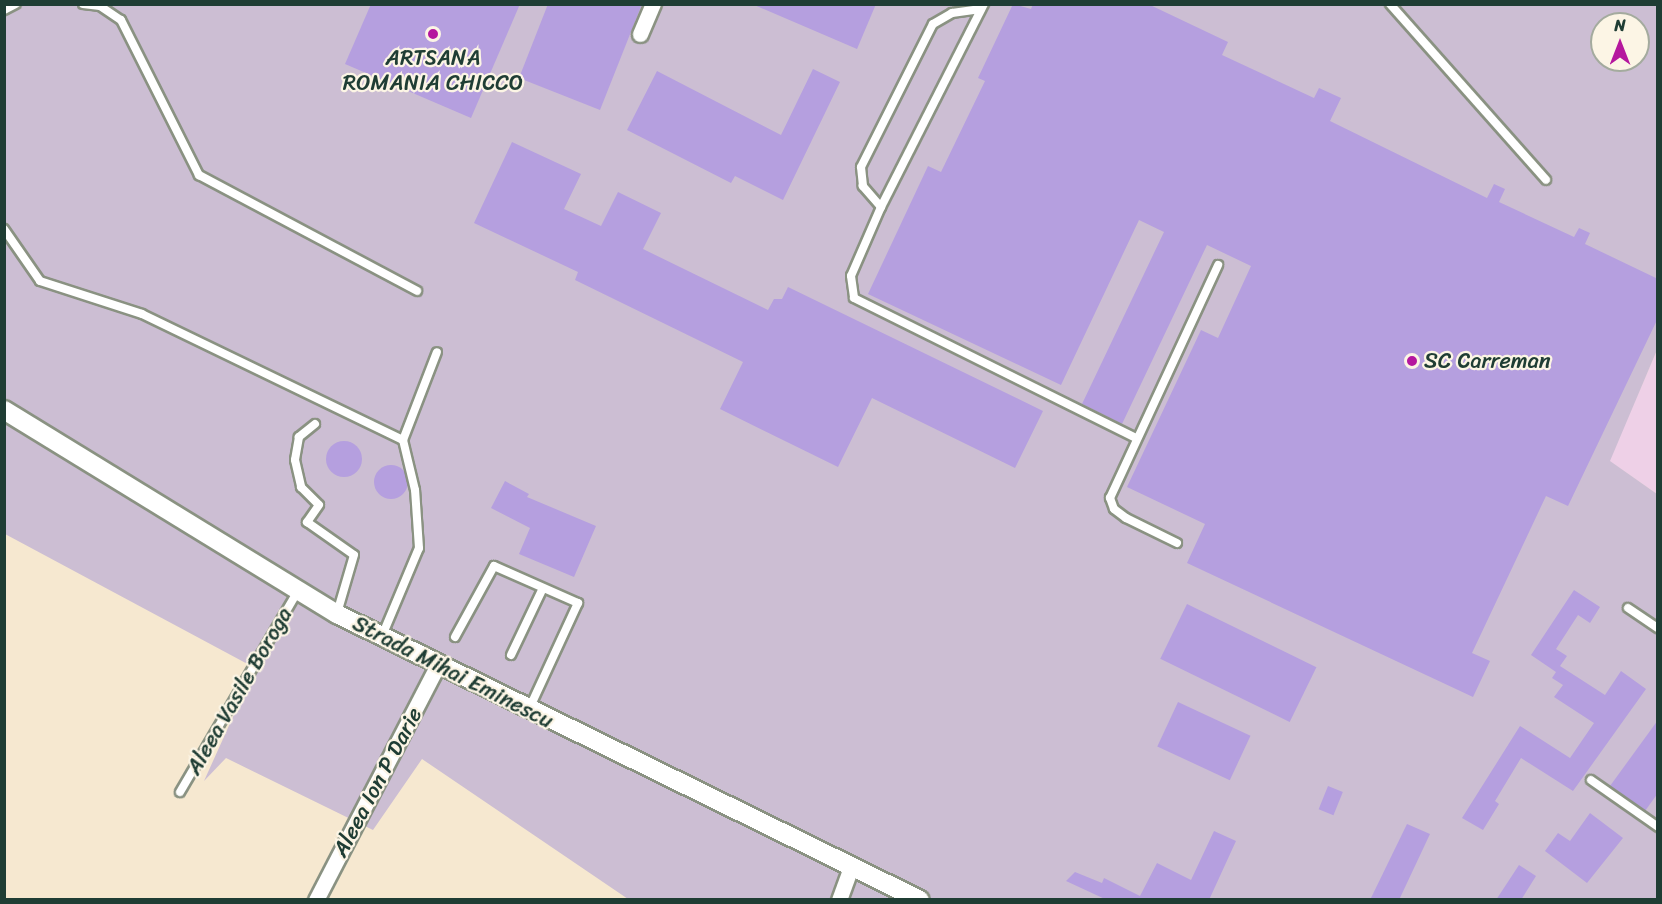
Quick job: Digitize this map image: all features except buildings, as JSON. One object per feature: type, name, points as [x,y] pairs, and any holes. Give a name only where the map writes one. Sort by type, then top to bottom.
[{"type":"street","points":[[640,34],[653,4]]},
{"type":"street","name":"Strada Mihai Eminescu","points":[[4,410],[337,614],[920,900]]},
{"type":"street","name":"Aleea Ion P Darie","points":[[316,900],[438,665]]},
{"type":"street","points":[[839,900],[851,867]]},
{"type":"lane","points":[[4,10],[16,4]]},
{"type":"lane","points":[[83,4],[100,6],[121,20],[199,175],[417,291]]},
{"type":"lane","points":[[1390,4],[1546,180]]},
{"type":"lane","points":[[982,7],[880,207],[851,276],[854,298],[1136,438]]},
{"type":"lane","points":[[880,207],[863,186],[861,167],[933,24],[952,13],[982,7]]},
{"type":"lane","points":[[4,229],[40,281],[142,314],[403,440]]},
{"type":"lane","points":[[1177,543],[1114,509],[1110,498],[1113,486],[1218,265]]},
{"type":"lane","points":[[382,637],[419,548],[415,490],[403,440],[437,352]]},
{"type":"lane","points":[[315,424],[299,437],[296,460],[301,487],[319,504],[307,522],[354,555],[337,614]]},
{"type":"lane","points":[[455,637],[494,566],[578,603],[529,710]]},
{"type":"lane","points":[[511,655],[543,588]]},
{"type":"lane","name":"Aleea Vasile Boroga","points":[[180,792],[299,590]]},
{"type":"lane","points":[[1628,608],[1658,628]]},
{"type":"lane","points":[[1591,780],[1658,827]]},
{"type":"shaded area","points":[[4,5],[1657,5],[1657,350],[1610,461],[1657,494],[1657,899],[628,899],[422,759],[373,830],[226,758],[204,781],[255,668],[5,534]]},
{"type":"shaded area","points":[[1657,350],[1657,494],[1609,461]]},
{"type":"place","name":"ARTSANA ROMANIA CHICCO","points":[[433,34]]},
{"type":"place","name":"SC Carreman","points":[[1412,361]]}]
